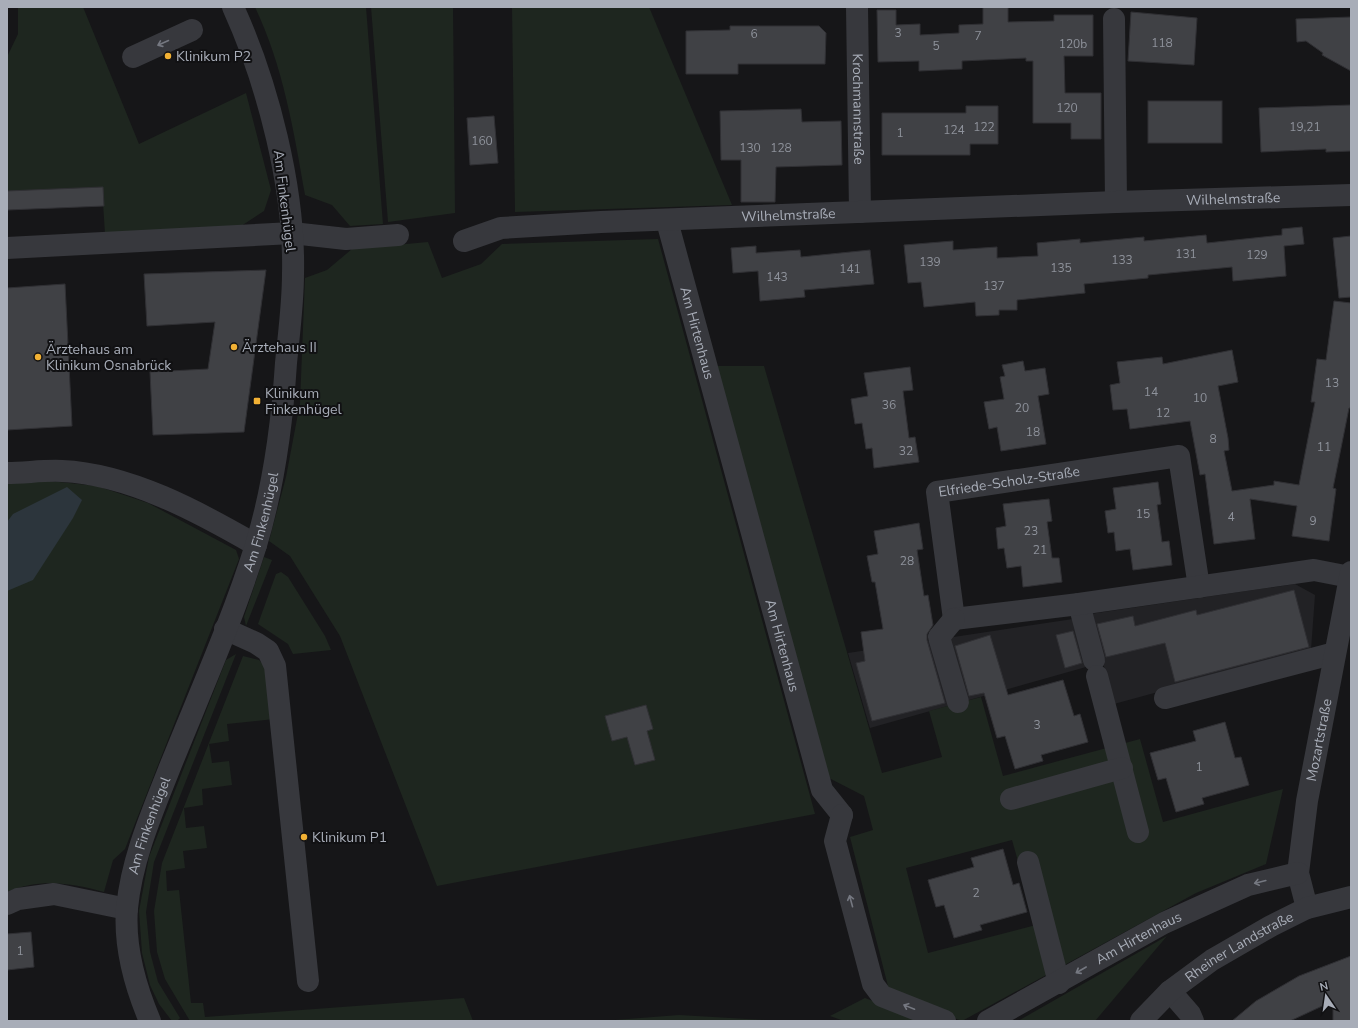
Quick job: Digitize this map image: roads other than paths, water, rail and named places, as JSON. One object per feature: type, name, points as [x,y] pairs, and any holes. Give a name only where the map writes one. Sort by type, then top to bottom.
[{"type":"street","name":"Am Finkenhügel","points":[[150,1021],[139,995],[130,961],[127,910],[138,850],[225,629],[256,545],[273,476],[283,404],[293,274],[292,233],[278,145],[259,73],[233,7]]},
{"type":"street","name":"Krochmannstraße","points":[[857,7],[860,212]]},
{"type":"street","points":[[1114,18],[1116,202]]},
{"type":"street","points":[[133,57],[192,30]]},
{"type":"street","name":"Wilhelmstraße","points":[[464,241],[502,228],[1116,202],[1351,195]]},
{"type":"street","name":"Am Hirtenhaus","points":[[667,221],[822,790],[842,815]]},
{"type":"street","points":[[7,248],[292,233],[346,239],[398,235]]},
{"type":"street","name":"Elfriede-Scholz-Straße","points":[[954,619],[937,492],[1179,456],[1199,587]]},
{"type":"street","points":[[7,473],[62,471],[105,478],[142,489],[182,506],[218,523],[256,545]]},
{"type":"street","points":[[958,702],[939,637],[954,619],[1079,604],[1314,570],[1351,574]]},
{"type":"street","name":"Mozartstraße","points":[[1307,908],[1298,873],[1307,801],[1351,574]]},
{"type":"street","points":[[1079,604],[1138,832]]},
{"type":"street","points":[[225,629],[256,643],[268,652],[275,666],[308,981]]},
{"type":"street","points":[[1165,698],[1335,653]]},
{"type":"street","points":[[1011,799],[1122,768]]},
{"type":"street","points":[[821,838],[842,815]]},
{"type":"street","points":[[842,815],[835,840],[872,984],[882,996],[945,1021]]},
{"type":"street","points":[[1028,862],[1059,983]]},
{"type":"street","name":"Am Hirtenhaus","points":[[988,1021],[1059,983],[1164,923],[1248,885],[1298,873]]},
{"type":"street","points":[[7,904],[18,899],[54,894],[127,910]]},
{"type":"street","name":"Rheiner Landstraße","points":[[1141,1021],[1170,991],[1212,960],[1270,926],[1307,908],[1351,896]]},
{"type":"street","points":[[1170,991],[1190,1014],[1193,1021]]},
{"type":"place","name":"Klinikum P2","points":[[168,56]]},
{"type":"place","name":"Ärztehaus II","points":[[234,347]]},
{"type":"place","name":"Ärztehaus am Klinikum Osnabrück","points":[[38,357]]},
{"type":"place","name":"Klinikum Finkenhügel","points":[[257,401]]},
{"type":"place","name":"Klinikum P1","points":[[304,837]]}]
